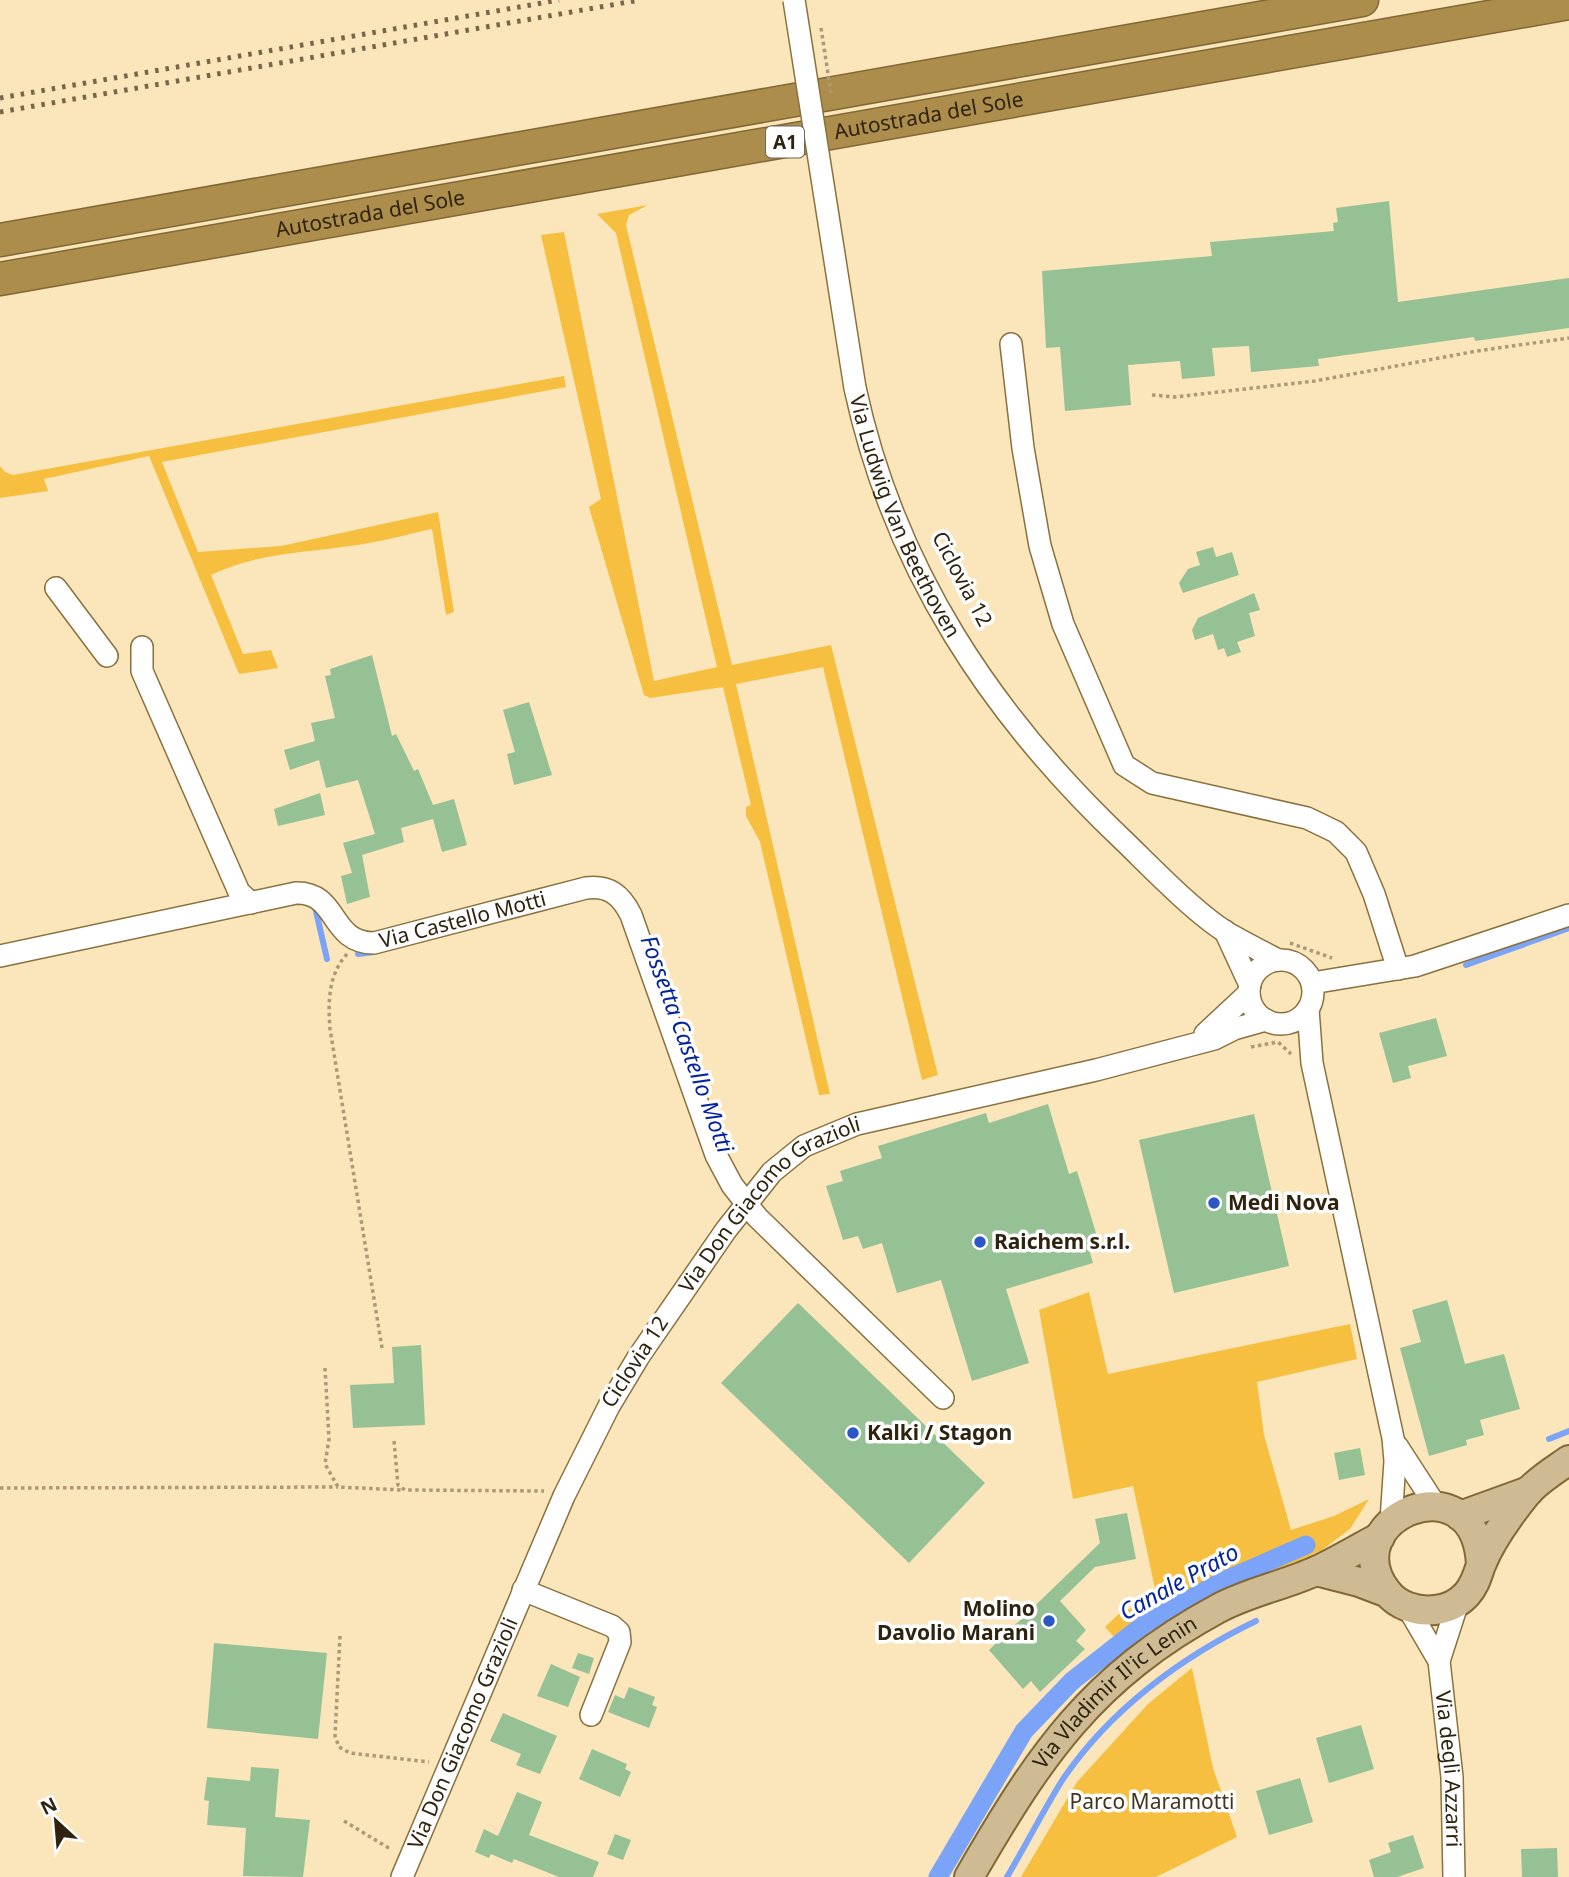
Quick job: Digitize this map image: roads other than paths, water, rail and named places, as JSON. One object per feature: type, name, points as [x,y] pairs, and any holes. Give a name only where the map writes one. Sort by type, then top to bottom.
[{"type":"highway","name":"Autostrada del Sole","points":[[0,240],[1362,0]]},
{"type":"highway","name":"Autostrada del Sole","points":[[0,279],[1569,3]]},
{"type":"main road","name":"Via Vladimir Il'ic Lenin","points":[[1458,1602],[1473,1586],[1503,1525],[1529,1491],[1569,1460]]},
{"type":"main road","name":"Via Vladimir Il'ic Lenin","points":[[969,1877],[1012,1802],[1047,1751],[1084,1707],[1148,1652],[1219,1608],[1280,1582],[1316,1571],[1385,1529],[1404,1511],[1419,1506],[1448,1511],[1529,1491]]},
{"type":"main road","points":[[1448,1511],[1477,1538],[1481,1565]]},
{"type":"main road","points":[[1385,1529],[1376,1567],[1398,1600]]},
{"type":"main road","points":[[1316,1571],[1359,1581],[1425,1611],[1442,1609],[1458,1602]]},
{"type":"street","name":"Via Ludwig Van Beethoven","points":[[794,0],[855,388],[867,444],[891,512],[922,581],[981,679],[1024,737],[1071,790],[1224,931],[1280,952],[1299,965],[1312,983],[1313,997],[1308,1009],[1314,1067],[1393,1438],[1395,1461],[1385,1529]]},
{"type":"street","points":[[1011,344],[1023,448],[1040,546],[1063,624],[1124,765],[1152,783],[1307,818],[1336,832],[1356,852],[1374,894],[1398,969]]},
{"type":"street","points":[[55,588],[100,658],[142,671]]},
{"type":"street","points":[[142,647],[142,671],[239,892],[251,903]]},
{"type":"street","name":"Via Castello Motti","points":[[0,956],[310,893],[322,901],[348,936],[363,943],[387,940],[586,888],[604,887],[614,892],[631,915],[716,1155],[732,1185],[757,1217],[943,1398]]},
{"type":"street","points":[[1312,983],[1398,969],[1569,915]]},
{"type":"street","name":"Via Ludwig Van Beethoven","points":[[1224,931],[1250,989],[1252,1005],[1273,1022],[1314,1067]]},
{"type":"street","points":[[1250,989],[1260,968],[1280,952]]},
{"type":"street","name":"Via Don Giacomo Grazioli","points":[[1191,1044],[1221,1021],[1250,989]]},
{"type":"street","points":[[1273,1022],[1296,1020],[1308,1009]]},
{"type":"street","name":"Via Don Giacomo Grazioli","points":[[406,1869],[523,1590],[609,1406],[639,1356],[746,1202],[772,1172],[804,1146],[847,1127],[914,1109],[1096,1070],[1273,1022]]},
{"type":"street","name":"Via Ludwig Van Beethoven","points":[[1393,1438],[1406,1465],[1448,1511]]},
{"type":"street","name":"Via Don Giacomo Grazioli","points":[[523,1590],[612,1626],[619,1632],[620,1642],[591,1715]]},
{"type":"street","name":"Via degli Azzarri","points":[[1398,1600],[1439,1661]]},
{"type":"street","name":"Via degli Azzarri","points":[[1454,1877],[1452,1777],[1439,1661],[1458,1602]]},
{"type":"waterway","name":"Fossetta Castello Motti","points":[[315,907],[327,959]]},
{"type":"waterway","points":[[1466,965],[1569,928]]},
{"type":"waterway","name":"Fossetta Castello Motti","points":[[358,954],[374,952]]},
{"type":"waterway","points":[[1549,1439],[1569,1431]]},
{"type":"waterway","name":"Canale Prato","points":[[938,1877],[1024,1731],[1072,1681],[1146,1623],[1219,1583],[1306,1545]]},
{"type":"waterway","points":[[1007,1877],[1063,1779],[1102,1730],[1174,1669],[1256,1621]]},
{"type":"railway","points":[[0,98],[559,0]]},
{"type":"railway","points":[[0,112],[640,0]]},
{"type":"place","name":"Medi Nova","points":[[1214,1203]]},
{"type":"place","name":"Raichem s.r.l.","points":[[980,1242]]},
{"type":"place","name":"Kalki / Stagon","points":[[853,1433]]},
{"type":"place","name":"Molino Davolio Marani","points":[[1049,1621]]},
{"type":"park label","name":"Parco Maramotti","points":[[1152,1802]]}]
